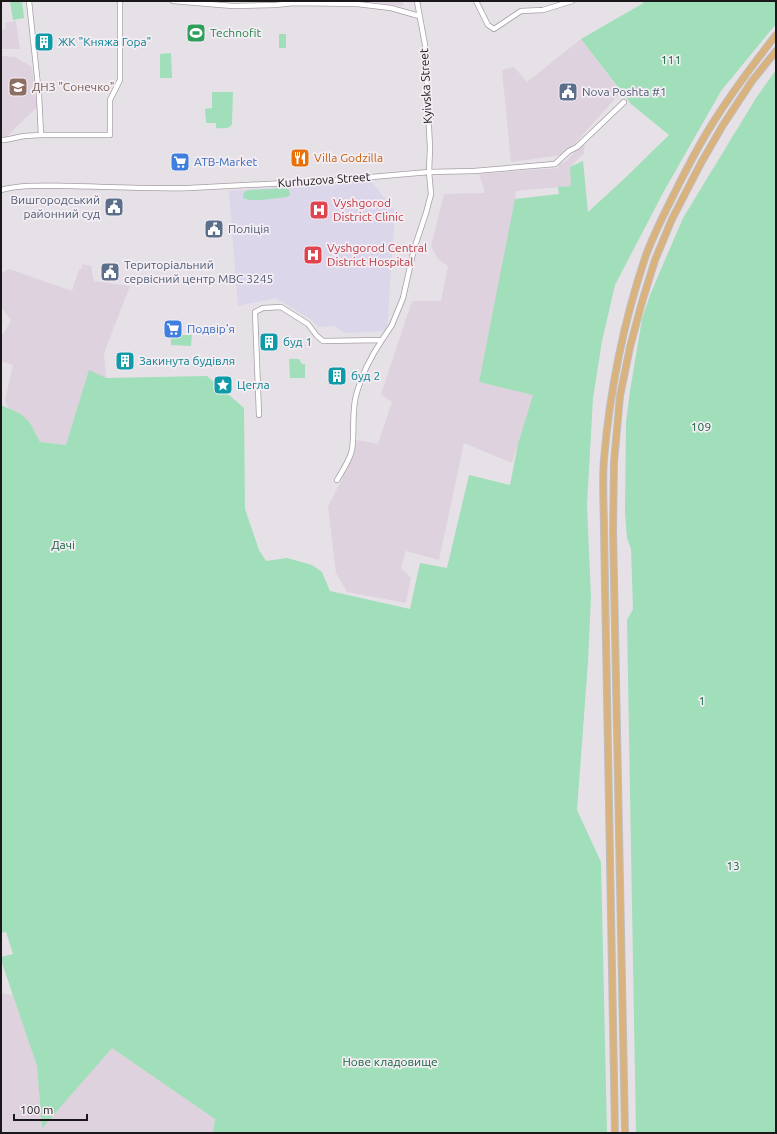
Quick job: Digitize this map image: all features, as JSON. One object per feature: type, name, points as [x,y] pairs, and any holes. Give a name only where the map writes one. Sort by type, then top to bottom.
[{"type":"main road","points":[[615,1133],[604,531],[604,461],[611,395],[621,344],[632,300],[646,257],[664,213],[691,161],[714,122],[745,75],[776,35]]},
{"type":"main road","points":[[625,1133],[613,530],[614,462],[620,396],[630,347],[642,302],[655,260],[672,219],[698,167],[723,125],[752,81],[776,51]]},
{"type":"street","points":[[29,1],[42,134]]},
{"type":"street","points":[[1,140],[42,134],[110,136],[110,100],[120,80],[120,1]]},
{"type":"street","points":[[173,1],[233,6],[275,5],[295,2],[364,5],[391,8],[419,16]]},
{"type":"street","name":"Kyivska Street","points":[[337,480],[352,452],[356,393],[372,355],[392,326],[403,298],[414,249],[431,194],[426,56],[417,1]]},
{"type":"street","points":[[476,1],[488,25],[494,29],[521,11],[543,10],[572,1]]},
{"type":"street","name":"Kurhuzova Street","points":[[1,190],[13,187],[54,186],[174,189],[325,181],[430,172],[474,171],[555,164],[569,151],[577,147],[624,102]]},
{"type":"street","points":[[1,187],[13,187]]},
{"type":"street","points":[[258,415],[255,312],[262,308],[281,307],[308,324],[317,336],[323,340],[382,340]]},
{"type":"shaded area","points":[[367,1],[403,1],[403,6]]},
{"type":"shaded area","points":[[16,21],[20,49],[1,49],[1,30],[6,29],[5,23]]},
{"type":"shaded area","points":[[581,39],[621,92],[571,148],[562,155],[511,162],[502,70],[514,67],[527,82]]},
{"type":"shaded area","name":"ДНЗ \"Сонечко\"","points":[[1,56],[15,57],[32,67],[37,107],[5,138],[1,136]]},
{"type":"shaded area","points":[[585,141],[584,153],[570,167],[571,186],[516,191],[515,204],[479,382],[534,395],[512,463],[464,443],[439,560],[406,551],[401,568],[411,578],[406,603],[347,592],[336,573],[328,507],[354,455],[357,440],[378,444],[392,402],[381,394],[412,301],[441,301],[448,266],[438,259],[431,246],[444,194],[485,193],[479,174],[559,168],[559,164],[565,162]]},
{"type":"shaded area","name":"Vyshgorod Central District Hospital","points":[[371,181],[395,211],[387,331],[346,333],[333,326],[318,327],[313,321],[276,298],[238,306],[229,191]]},
{"type":"shaded area","points":[[82,264],[91,266],[94,281],[130,286],[104,353],[106,378],[66,445],[40,442],[30,423],[20,414],[8,408],[5,400],[13,365],[1,361],[1,335],[4,333],[11,320],[1,307],[1,274],[9,269],[72,291],[79,269],[82,269]]},
{"type":"shaded area","points":[[1,993],[13,995],[37,1066],[42,1127],[112,1047],[215,1119],[213,1133],[1,1133]]},
{"type":"green space","points":[[22,1],[24,18],[13,20],[10,2]]},
{"type":"green space","points":[[645,1],[776,1],[776,24],[721,91],[664,191],[615,285],[602,341],[593,398],[587,505],[591,597],[588,662],[577,810],[601,862],[607,1133],[213,1133],[215,1119],[112,1048],[42,1128],[37,1066],[1,960],[1,957],[13,954],[6,932],[1,933],[1,405],[21,414],[30,423],[40,442],[66,445],[89,370],[106,378],[207,376],[244,408],[245,509],[259,550],[266,561],[287,558],[312,565],[322,572],[330,591],[410,609],[420,563],[447,568],[469,475],[510,485],[518,444],[533,395],[479,382],[515,199],[559,194],[558,187],[571,186],[570,167],[583,161],[588,212],[669,135],[631,104],[581,39]]},
{"type":"green space","points":[[279,34],[286,34],[286,48],[279,48]]},
{"type":"green space","points":[[171,53],[172,78],[160,78],[160,54]]},
{"type":"green space","points":[[776,70],[776,1133],[636,1133],[627,620],[633,609],[631,549],[627,538],[625,513],[626,422],[630,391],[642,319],[650,295],[683,218],[756,98]]},
{"type":"green space","points":[[212,92],[233,92],[231,126],[216,128],[216,123],[206,123],[205,109],[212,108]]},
{"type":"green space","points":[[286,188],[289,190],[290,195],[287,197],[258,200],[243,198],[244,192],[248,190]]},
{"type":"green space","points":[[171,335],[192,335],[191,346],[171,345]]},
{"type":"green space","points":[[289,359],[299,359],[302,364],[305,364],[305,378],[290,378]]},
{"type":"place","name":"Technofit","points":[[196,33]]},
{"type":"place","name":"ЖК \"Княжа Гора\"","points":[[44,42]]},
{"type":"place","name":"ДНЗ \"Сонечко\"","points":[[18,87]]},
{"type":"place","name":"Nova Poshta #1","points":[[568,92]]},
{"type":"place","name":"Villa Godzilla","points":[[300,158]]},
{"type":"place","name":"ATB-Market","points":[[180,162]]},
{"type":"place","name":"Вишгородський районний суд","points":[[114,207]]},
{"type":"place","name":"Vyshgorod District Clinic","points":[[319,210]]},
{"type":"place","name":"Поліція","points":[[214,229]]},
{"type":"place","name":"Vyshgorod Central District Hospital","points":[[313,255]]},
{"type":"place","name":"Територіальний сервісний центр МВС 3245","points":[[110,272]]},
{"type":"place","name":"Подвір'я","points":[[173,329]]},
{"type":"place","name":"буд 1","points":[[269,342]]},
{"type":"place","name":"Закинута будівля","points":[[125,361]]},
{"type":"place","name":"буд 2","points":[[337,376]]},
{"type":"place","name":"Цегла","points":[[223,385]]},
{"type":"park label","name":"111","points":[[671,60]]},
{"type":"park label","name":"109","points":[[701,427]]},
{"type":"park label","name":"Дачі","points":[[63,545]]},
{"type":"park label","name":"1","points":[[702,701]]},
{"type":"park label","name":"13","points":[[733,866]]},
{"type":"park label","name":"Нове кладовище","points":[[390,1062]]}]
